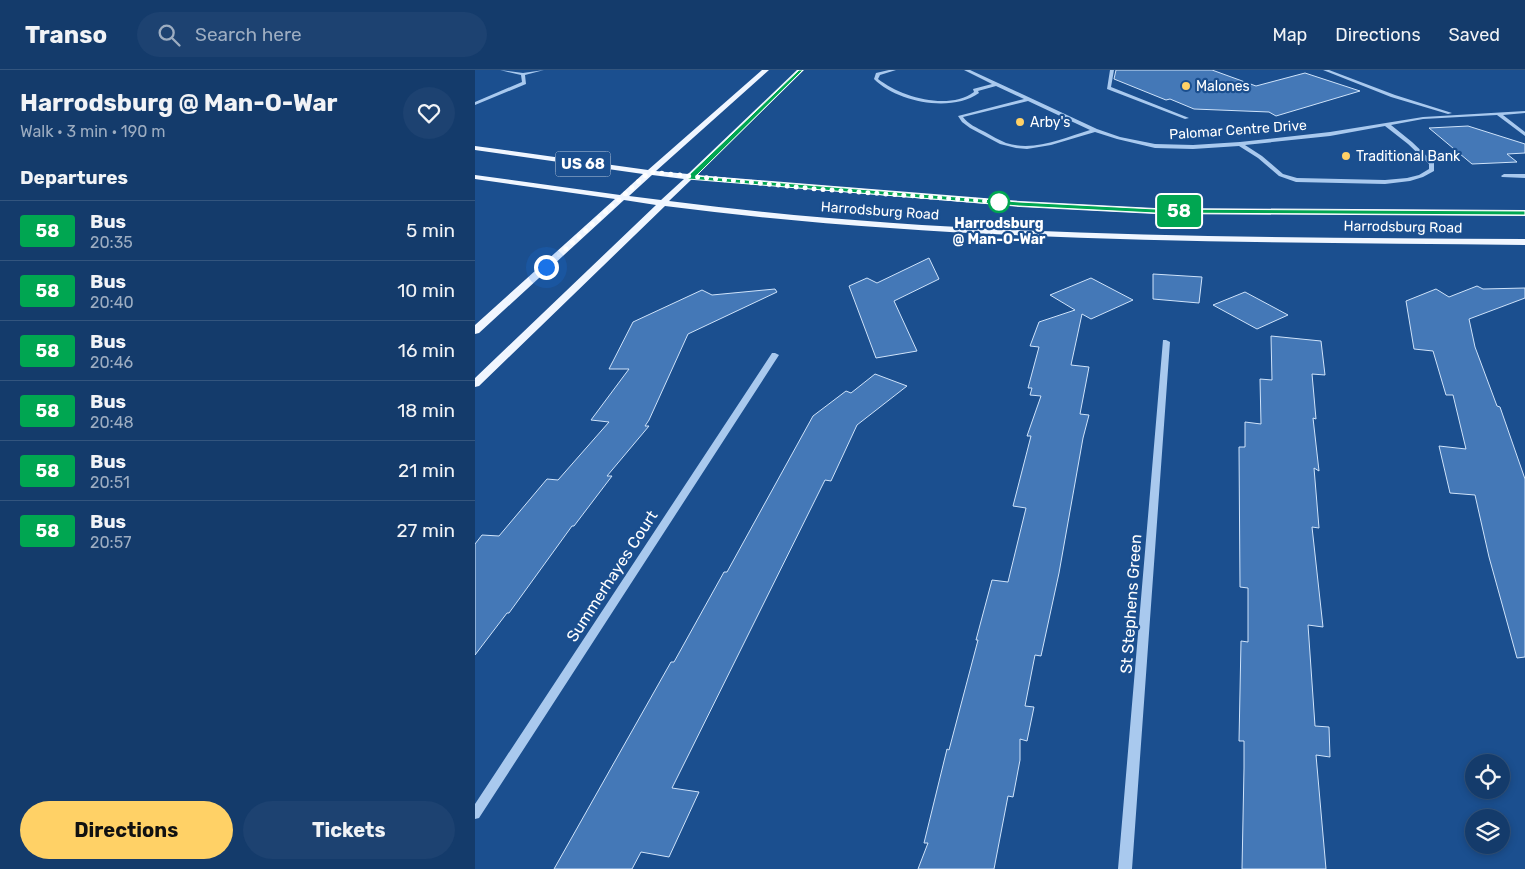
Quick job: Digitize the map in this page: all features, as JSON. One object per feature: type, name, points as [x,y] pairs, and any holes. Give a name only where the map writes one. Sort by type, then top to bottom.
[{"type":"main road","points":[[475,331],[649,172],[766,70]]},
{"type":"main road","points":[[475,384],[801,70]]},
{"type":"main road","name":"Harrodsburg Road","points":[[475,148],[691,177],[1019,204],[1155,211],[1525,213]]},
{"type":"main road","name":"Harrodsburg Road","points":[[475,177],[816,221],[931,229],[1347,240],[1525,242]]},
{"type":"street","points":[[502,70],[523,74],[542,70]]},
{"type":"street","points":[[893,70],[878,74],[877,79],[912,98],[926,101],[955,101],[974,96],[977,92],[975,90],[998,84]]},
{"type":"street","name":"Palomar Centre Drive","points":[[967,70],[1095,130],[1119,138],[1155,146],[1193,147],[1239,144],[1330,134],[1423,118],[1525,112]]},
{"type":"street","points":[[1112,70],[1109,88],[1187,118]]},
{"type":"street","points":[[1325,70],[1393,96],[1457,115]]},
{"type":"street","points":[[475,104],[524,83],[523,74]]},
{"type":"street","points":[[1030,99],[960,116],[971,127],[1006,144],[1020,147],[1054,142],[1095,130]]},
{"type":"street","points":[[1497,113],[1525,134]]},
{"type":"street","points":[[1239,144],[1260,157],[1281,175],[1296,180],[1385,182],[1408,180],[1421,176],[1431,170],[1432,164],[1402,135],[1385,124]]},
{"type":"street","points":[[1504,176],[1525,176]]},
{"type":"street","name":"St Stephens Green","points":[[1125,869],[1166,342]]},
{"type":"street","name":"Summerhayes Court","points":[[475,814],[775,355]]},
{"type":"building","points":[[1116,70],[1212,70],[1256,86],[1305,73],[1360,91],[1276,116],[1269,112],[1194,109],[1114,79]]},
{"type":"building","points":[[1468,126],[1525,144],[1525,153],[1507,154],[1517,162],[1472,164],[1429,128]]},
{"type":"building","points":[[929,258],[939,279],[894,301],[917,351],[876,358],[849,286],[867,278],[877,283]]},
{"type":"building","points":[[1153,274],[1202,277],[1199,303],[1153,299]]},
{"type":"building","points":[[1091,278],[1133,300],[1091,319],[1082,314],[1071,365],[1089,367],[1080,414],[1089,415],[1041,656],[1035,655],[1025,706],[1034,707],[1027,741],[1020,739],[1020,760],[1013,797],[1008,796],[994,869],[918,869],[928,843],[924,843],[992,580],[1008,582],[1026,508],[1013,506],[1031,436],[1027,436],[1041,396],[1030,395],[1032,388],[1028,388],[1039,347],[1030,346],[1039,322],[1075,310],[1050,295]]},
{"type":"building","points":[[1477,286],[1483,289],[1525,288],[1525,298],[1469,319],[1475,347],[1497,406],[1500,407],[1525,479],[1525,657],[1517,658],[1489,557],[1475,495],[1450,493],[1439,446],[1466,449],[1453,395],[1446,395],[1433,351],[1414,349],[1406,301],[1436,289],[1449,297]]},
{"type":"building","points":[[775,289],[777,292],[688,334],[645,426],[649,426],[607,476],[612,476],[475,655],[475,544],[482,535],[499,536],[547,479],[558,480],[609,422],[591,420],[629,369],[609,369],[633,322],[702,290],[712,295]]},
{"type":"building","points":[[1245,292],[1288,315],[1257,329],[1213,305]]},
{"type":"building","points":[[1271,336],[1321,341],[1325,375],[1312,374],[1316,419],[1313,418],[1319,471],[1314,468],[1319,528],[1312,527],[1323,627],[1308,625],[1315,726],[1329,727],[1330,757],[1316,755],[1326,869],[1242,869],[1244,741],[1239,741],[1241,641],[1248,642],[1248,588],[1240,587],[1239,447],[1245,447],[1245,422],[1261,424],[1260,379],[1272,380]]},
{"type":"building","points":[[875,374],[907,386],[857,425],[831,481],[825,480],[672,788],[699,792],[669,857],[641,852],[632,869],[554,869],[671,662],[674,662],[724,572],[727,572],[813,416],[846,391],[851,393]]},
{"type":"bus line","name":"58","points":[[801,70],[691,177],[817,189],[1019,204],[1155,211],[1525,213]]},
{"type":"place","name":"Malones","points":[[1186,86]]},
{"type":"place","name":"Arby's","points":[[1020,122]]},
{"type":"place","name":"Traditional Bank","points":[[1346,156]]},
{"type":"place","name":"Harrodsburg @ Man-O-War","points":[[999,202]]},
{"type":"route","points":[[546,267],[649,172],[817,189],[999,202]]}]
